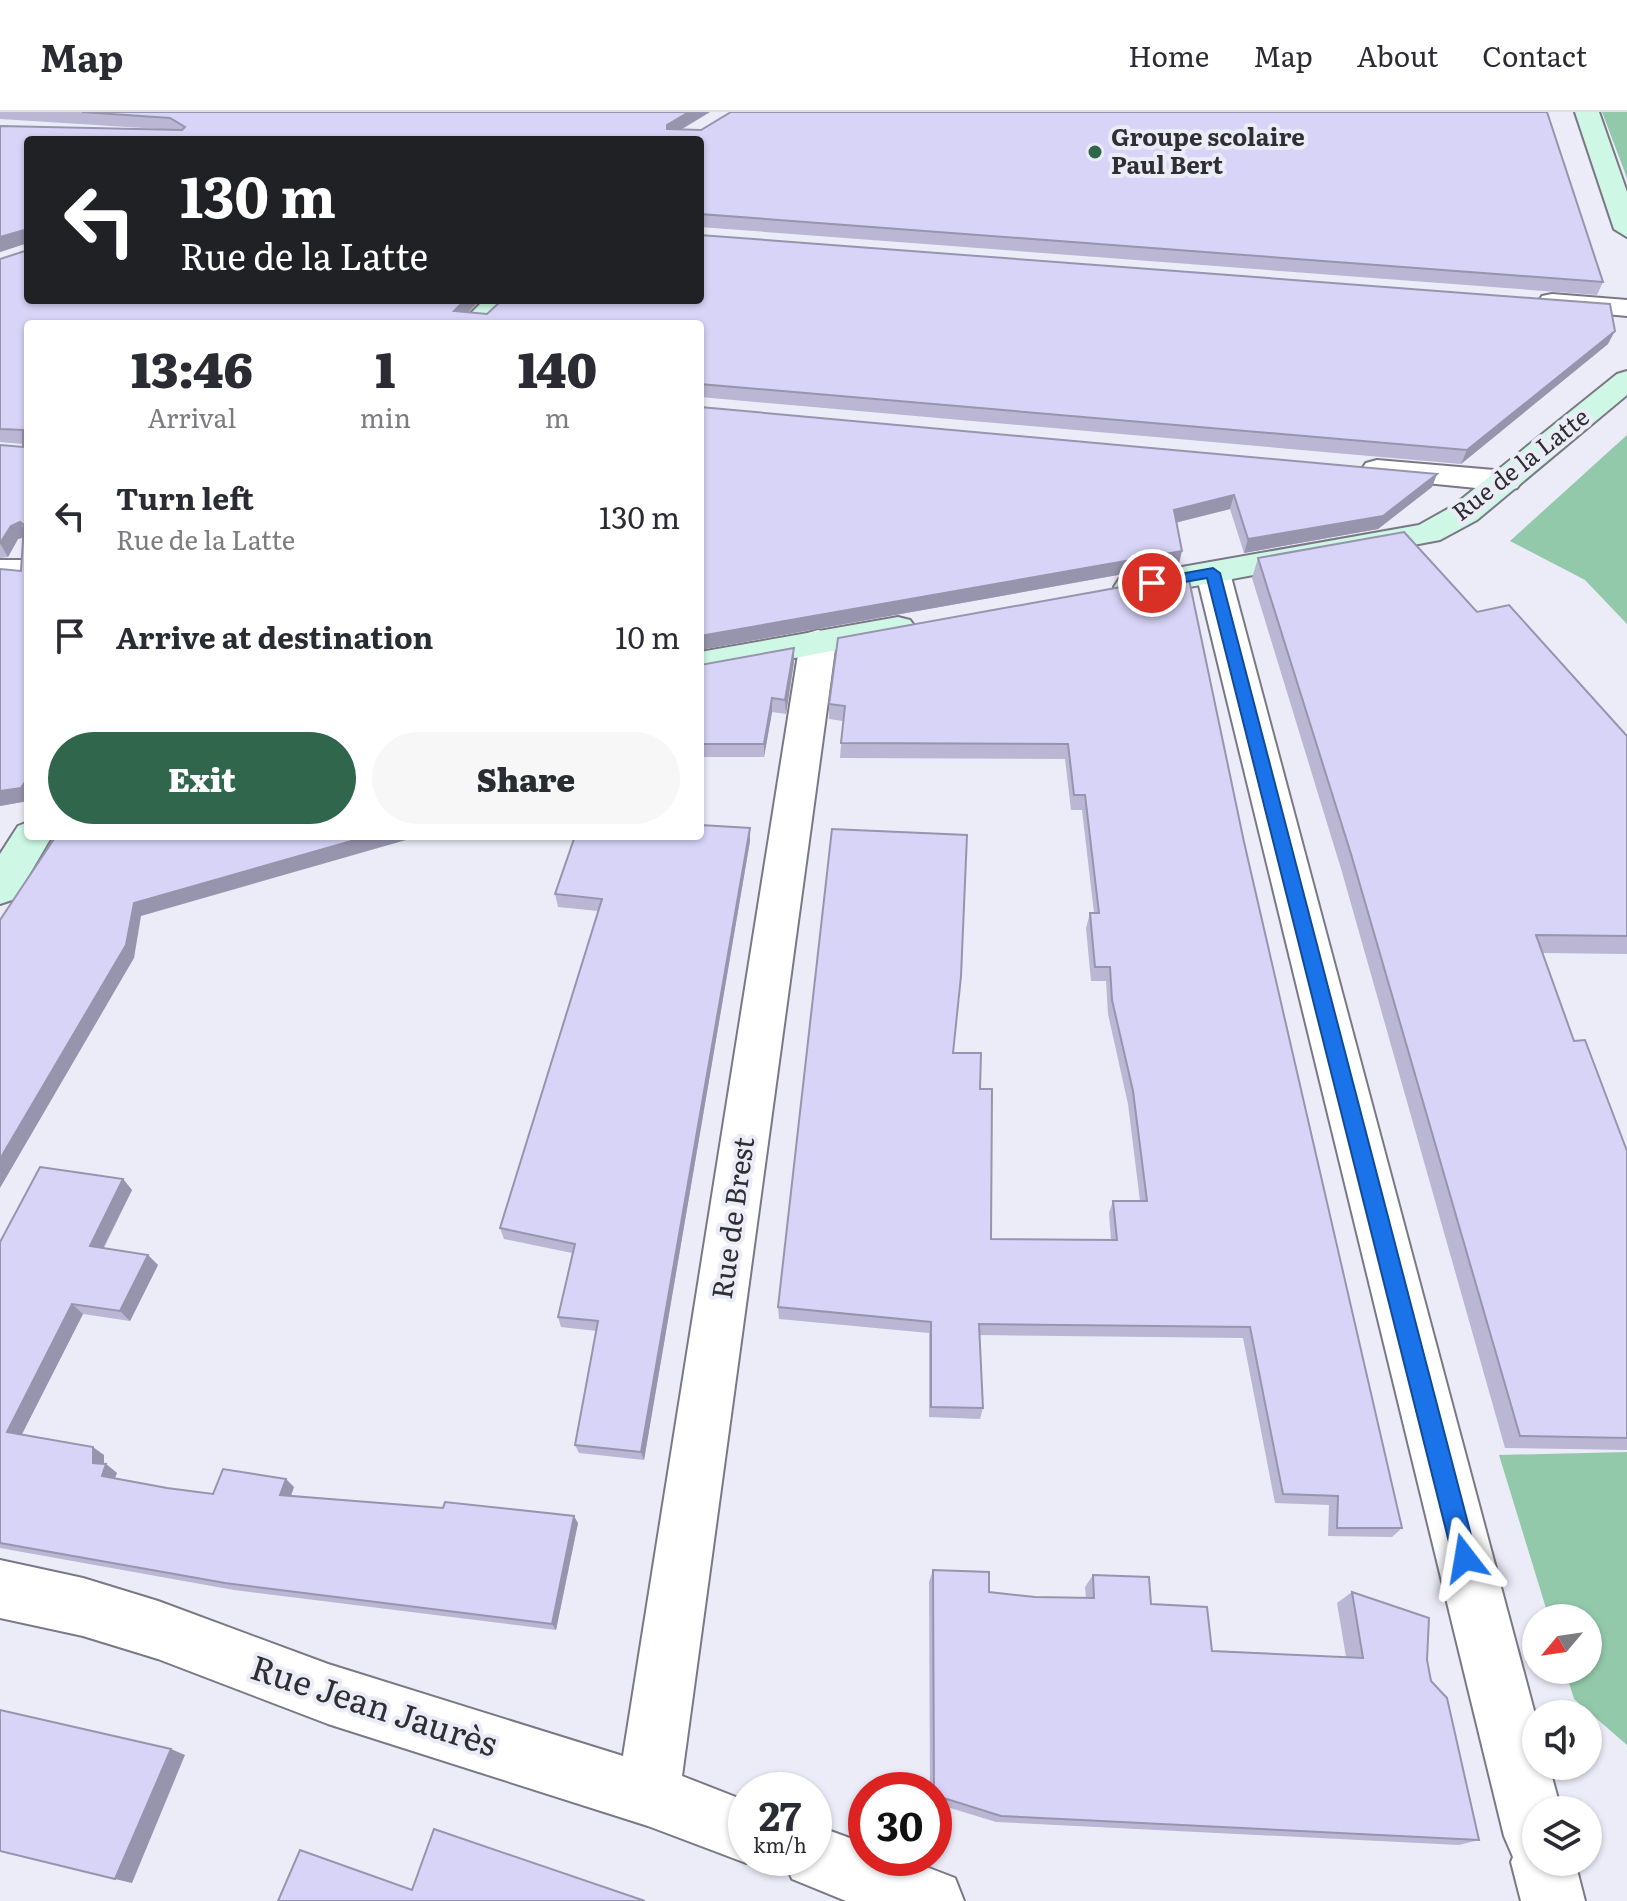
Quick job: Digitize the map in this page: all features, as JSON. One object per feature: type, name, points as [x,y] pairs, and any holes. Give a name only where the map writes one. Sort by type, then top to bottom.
[{"type":"street","points":[[1587,112],[1627,229]]},
{"type":"street","points":[[1533,300],[1627,308]]},
{"type":"street","points":[[478,320],[496,304]]},
{"type":"street","name":"Rue de la Latte","points":[[1107,591],[1428,533],[1465,513],[1627,380]]},
{"type":"street","points":[[1348,467],[1506,481]]},
{"type":"street","points":[[0,571],[24,571]]},
{"type":"street","points":[[1213,573],[1526,1796]]},
{"type":"street","points":[[704,663],[924,623]]},
{"type":"street","name":"Rue de Brest","points":[[648,1795],[818,642]]},
{"type":"street","points":[[0,833],[24,828]]},
{"type":"street","points":[[0,888],[30,840]]},
{"type":"street","name":"Rue Jean Jaurès","points":[[0,1589],[83,1607],[158,1630],[328,1694],[648,1795],[728,1825]]},
{"type":"street","points":[[832,1864],[932,1901]]},
{"type":"street","points":[[1547,1876],[1553,1901]]},
{"type":"green space","points":[[1602,112],[1627,112],[1627,179],[1624,170]]},
{"type":"green space","points":[[1627,435],[1627,624],[1585,580],[1510,541]]},
{"type":"green space","points":[[1627,1452],[1627,1745],[1602,1723],[1602,1700],[1575,1700],[1569,1684],[1602,1684],[1602,1604],[1545,1604],[1499,1455]]},
{"type":"building","points":[[82,112],[689,112],[667,125],[667,129],[701,130],[731,112],[1547,112],[1603,282],[704,214],[704,136],[24,136],[24,230],[0,237],[0,126],[182,130],[185,127],[170,118]]},
{"type":"building","points":[[704,235],[1610,304],[1615,331],[1467,450],[704,384],[704,320],[24,320],[24,525],[20,522],[11,526],[0,543],[0,445],[23,447],[23,430],[0,429],[0,259],[24,251],[24,304],[461,304],[454,311],[487,314],[498,304],[704,304]]},
{"type":"building","points":[[704,407],[1437,474],[1383,516],[1248,539],[1234,495],[1174,510],[1182,551],[704,635]]},
{"type":"building","points":[[24,525],[24,783],[21,788],[0,791],[0,569],[21,571]]},
{"type":"building","points":[[1404,532],[1477,612],[1509,605],[1627,736],[1627,936],[1536,935],[1574,1041],[1585,1040],[1627,1151],[1627,1438],[1520,1436],[1351,854],[1258,558]]},
{"type":"building","points":[[1188,575],[1244,842],[1402,1528],[1337,1528],[1338,1496],[1283,1494],[1250,1327],[979,1324],[983,1408],[931,1407],[931,1322],[778,1307],[832,829],[967,835],[961,976],[953,1053],[981,1053],[980,1089],[992,1089],[991,1239],[1117,1240],[1113,1201],[1147,1201],[1133,1091],[1112,1000],[1110,967],[1095,967],[1090,913],[1099,913],[1085,795],[1074,795],[1068,744],[841,743],[845,706],[829,704],[838,638]]},
{"type":"building","points":[[794,648],[785,700],[772,698],[764,744],[704,744],[704,664]]},
{"type":"building","points":[[704,825],[750,828],[641,1452],[575,1445],[598,1321],[558,1317],[575,1244],[500,1228],[602,899],[555,894],[574,840],[704,840]]},
{"type":"building","points":[[53,840],[355,840],[134,903],[126,945],[0,1159],[0,920]]},
{"type":"building","points":[[40,1167],[123,1179],[90,1246],[148,1255],[120,1311],[72,1304],[7,1432],[93,1447],[93,1463],[106,1464],[102,1476],[167,1488],[213,1494],[223,1469],[286,1479],[280,1495],[443,1508],[445,1502],[574,1516],[552,1624],[225,1583],[0,1543],[0,1242]]},
{"type":"building","points":[[933,1570],[989,1572],[989,1592],[1035,1597],[1094,1598],[1093,1575],[1149,1577],[1151,1604],[1207,1607],[1212,1651],[1363,1658],[1352,1592],[1429,1618],[1427,1660],[1431,1681],[1447,1698],[1479,1840],[1001,1816],[952,1801],[952,1772],[934,1772]]},
{"type":"building","points":[[0,1710],[171,1749],[115,1879],[0,1851]]},
{"type":"building","points":[[434,1829],[645,1901],[278,1901],[300,1850],[412,1890]]},
{"type":"place","name":"Groupe scolaire Paul Bert","points":[[1095,152]]},
{"type":"route","points":[[1152,583],[1213,573],[1465,1558]]}]
